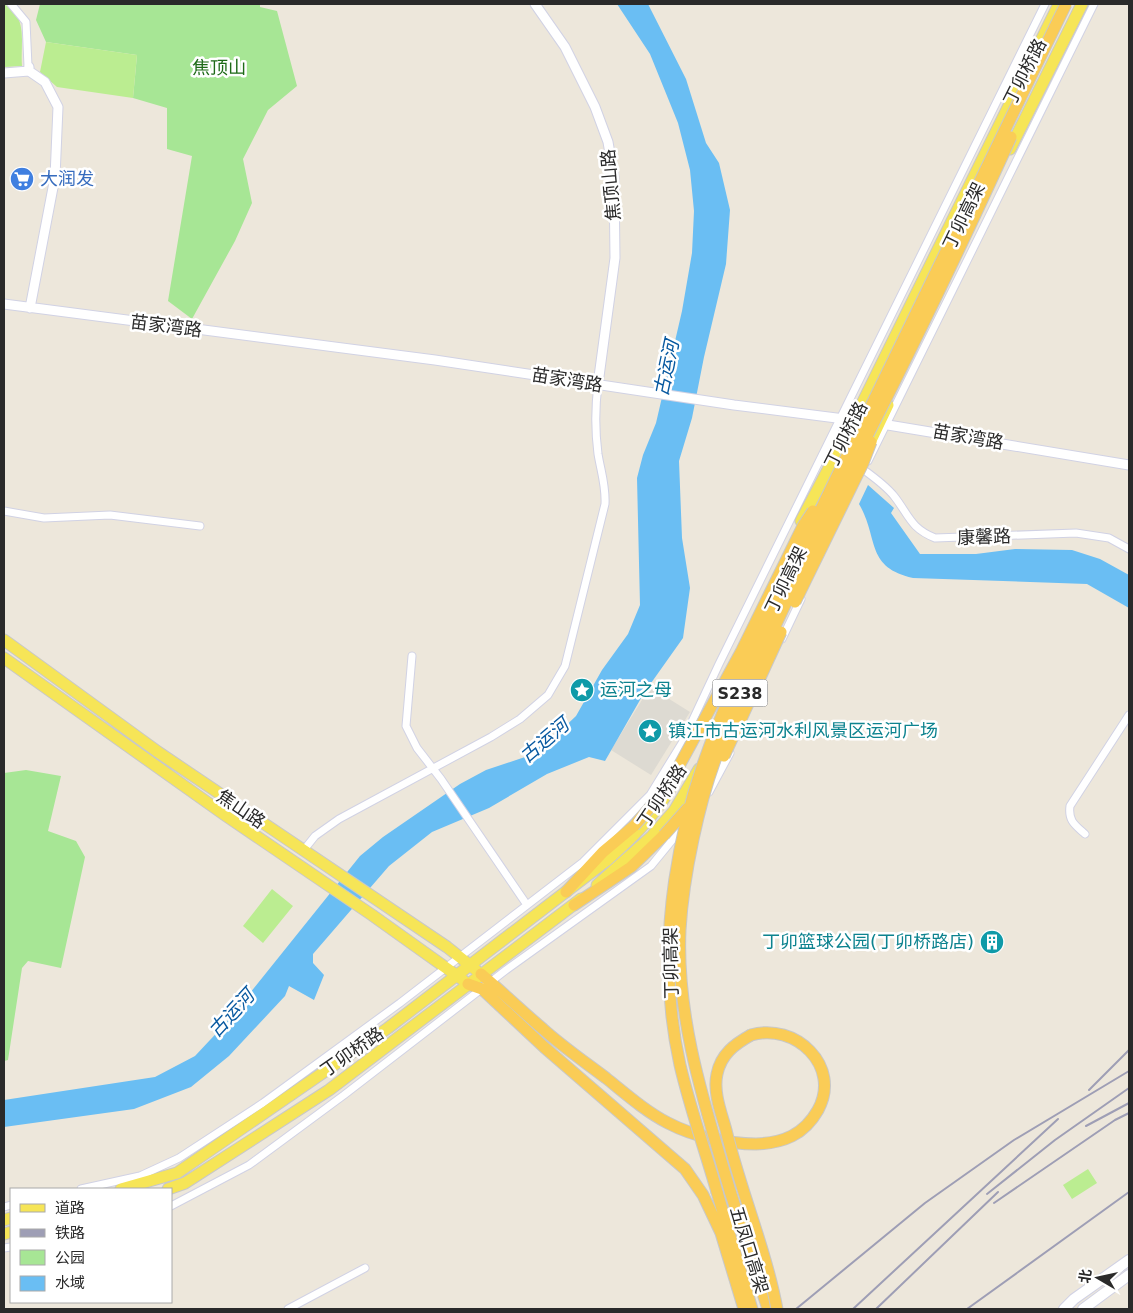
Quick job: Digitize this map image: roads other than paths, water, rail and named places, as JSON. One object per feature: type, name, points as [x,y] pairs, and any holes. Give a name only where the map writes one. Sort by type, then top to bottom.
[{"type":"highway","name":"丁卯高架","points":[[717,1192],[680,1065],[674,1028],[668,950],[672,897],[688,813],[709,744],[732,704],[884,402],[985,193],[1066,4]]},
{"type":"highway","name":"丁卯高架","points":[[730,1191],[694,1062],[683,997],[680,930],[686,879],[700,812],[732,704],[837,474],[876,398],[1066,4]]},
{"type":"highway","points":[[574,905],[631,867],[690,806],[717,770],[786,619],[863,463],[884,402]]},
{"type":"highway","points":[[566,892],[603,852],[634,826],[659,796],[680,766],[742,650],[803,526],[837,474]]},
{"type":"highway","points":[[481,974],[487,986],[604,1098],[685,1169],[703,1195],[721,1233],[744,1309]]},
{"type":"highway","points":[[468,984],[487,986],[645,1109],[668,1123],[700,1134],[739,1143],[770,1144],[786,1140],[801,1132],[813,1120],[822,1104],[824,1088],[822,1071],[817,1059],[806,1046],[792,1037],[765,1031],[751,1035],[734,1045],[724,1057],[717,1074],[717,1094],[733,1160],[777,1309]]},
{"type":"highway","name":"五凤口高架","points":[[730,1191],[768,1309]]},
{"type":"highway","name":"五凤口高架","points":[[717,1192],[752,1309]]},
{"type":"main road","name":"丁卯桥路","points":[[123,1188],[177,1172],[388,1028],[606,861],[637,833],[658,808],[690,755],[780,563],[1066,4]]},
{"type":"main road","name":"丁卯桥路","points":[[171,1188],[185,1183],[328,1090],[574,905],[652,836],[674,811],[700,768],[884,423],[893,391],[930,321],[1037,92],[1082,4]]},
{"type":"main road","name":"焦山路","points":[[4,640],[158,752],[460,957],[481,974]]},
{"type":"main road","name":"焦山路","points":[[4,658],[468,984]]},
{"type":"main road","points":[[1064,1309],[1074,1299],[1129,1260]]},
{"type":"main road","points":[[1083,1309],[1129,1275]]},
{"type":"street","points":[[11,4],[26,22],[29,68],[44,82],[58,107],[55,177],[30,308]]},
{"type":"street","name":"焦顶山路","points":[[535,4],[565,47],[595,107],[608,142],[614,177],[615,258],[598,384]]},
{"type":"street","points":[[86,1188],[140,1176],[179,1158],[263,1103],[460,957],[582,862],[650,795],[682,743],[719,664],[1045,4]]},
{"type":"street","points":[[172,1205],[249,1166],[487,986],[651,866],[704,801],[738,739],[820,556],[864,470],[884,423],[1094,4]]},
{"type":"street","points":[[4,73],[29,68]]},
{"type":"street","name":"苗家湾路","points":[[4,304],[434,360],[696,399],[884,423],[1129,465]]},
{"type":"street","points":[[303,851],[315,836],[339,819],[520,719],[548,695],[566,666],[605,504],[606,486],[598,454],[595,417],[598,384]]},
{"type":"street","name":"康馨路","points":[[864,470],[888,490],[911,523],[922,533],[935,538],[1076,533],[1109,538],[1129,549]]},
{"type":"street","points":[[4,511],[44,518],[110,515],[200,526]]},
{"type":"street","points":[[412,656],[406,726],[417,748],[471,822],[527,905]]},
{"type":"street","points":[[1085,834],[1072,823],[1069,815],[1070,806],[1129,715]]},
{"type":"street","points":[[288,1309],[364,1268]]},
{"type":"water","points":[[617,4],[648,4],[686,79],[706,143],[719,163],[730,210],[726,264],[692,418],[679,461],[682,538],[690,588],[683,638],[644,693],[605,761],[589,757],[547,774],[489,808],[432,832],[389,866],[313,954],[313,963],[324,975],[314,1000],[289,986],[285,996],[229,1056],[191,1087],[134,1109],[4,1127],[4,1100],[155,1077],[195,1056],[225,1024],[360,856],[383,837],[460,784],[486,770],[525,757],[556,735],[576,716],[602,670],[628,634],[640,605],[637,478],[643,455],[656,423],[682,311],[692,253],[694,211],[690,170],[678,123],[650,54]]},
{"type":"water","points":[[868,485],[894,508],[891,513],[920,554],[976,554],[1015,549],[1072,550],[1100,559],[1129,575],[1129,608],[1087,584],[913,578],[898,573],[887,567],[880,559],[859,504]]},
{"type":"railway","points":[[1089,1090],[1129,1050]]},
{"type":"railway","points":[[796,1309],[925,1203],[1014,1140],[1129,1071]]},
{"type":"railway","points":[[987,1194],[1055,1140],[1129,1088]]},
{"type":"railway","points":[[1086,1126],[1129,1103]]},
{"type":"railway","points":[[994,1203],[1115,1120],[1129,1113]]},
{"type":"railway","points":[[853,1309],[1058,1119]]},
{"type":"railway","points":[[876,1309],[998,1192]]},
{"type":"railway","points":[[967,1309],[1129,1192]]},
{"type":"place","name":"大润发","points":[[22,179]]},
{"type":"place","name":"运河之母","points":[[582,690]]},
{"type":"place","name":"镇江市古运河水利风景区运河广场","points":[[650,731]]},
{"type":"place","name":"丁卯篮球公园(丁卯桥路店)","points":[[992,942]]},
{"type":"park label","name":"焦顶山","points":[[219,68]]},
{"type":"water label","name":"古运河","points":[[666,368]]},
{"type":"water label","name":"古运河","points":[[544,740]]},
{"type":"water label","name":"古运河","points":[[231,1013]]}]
